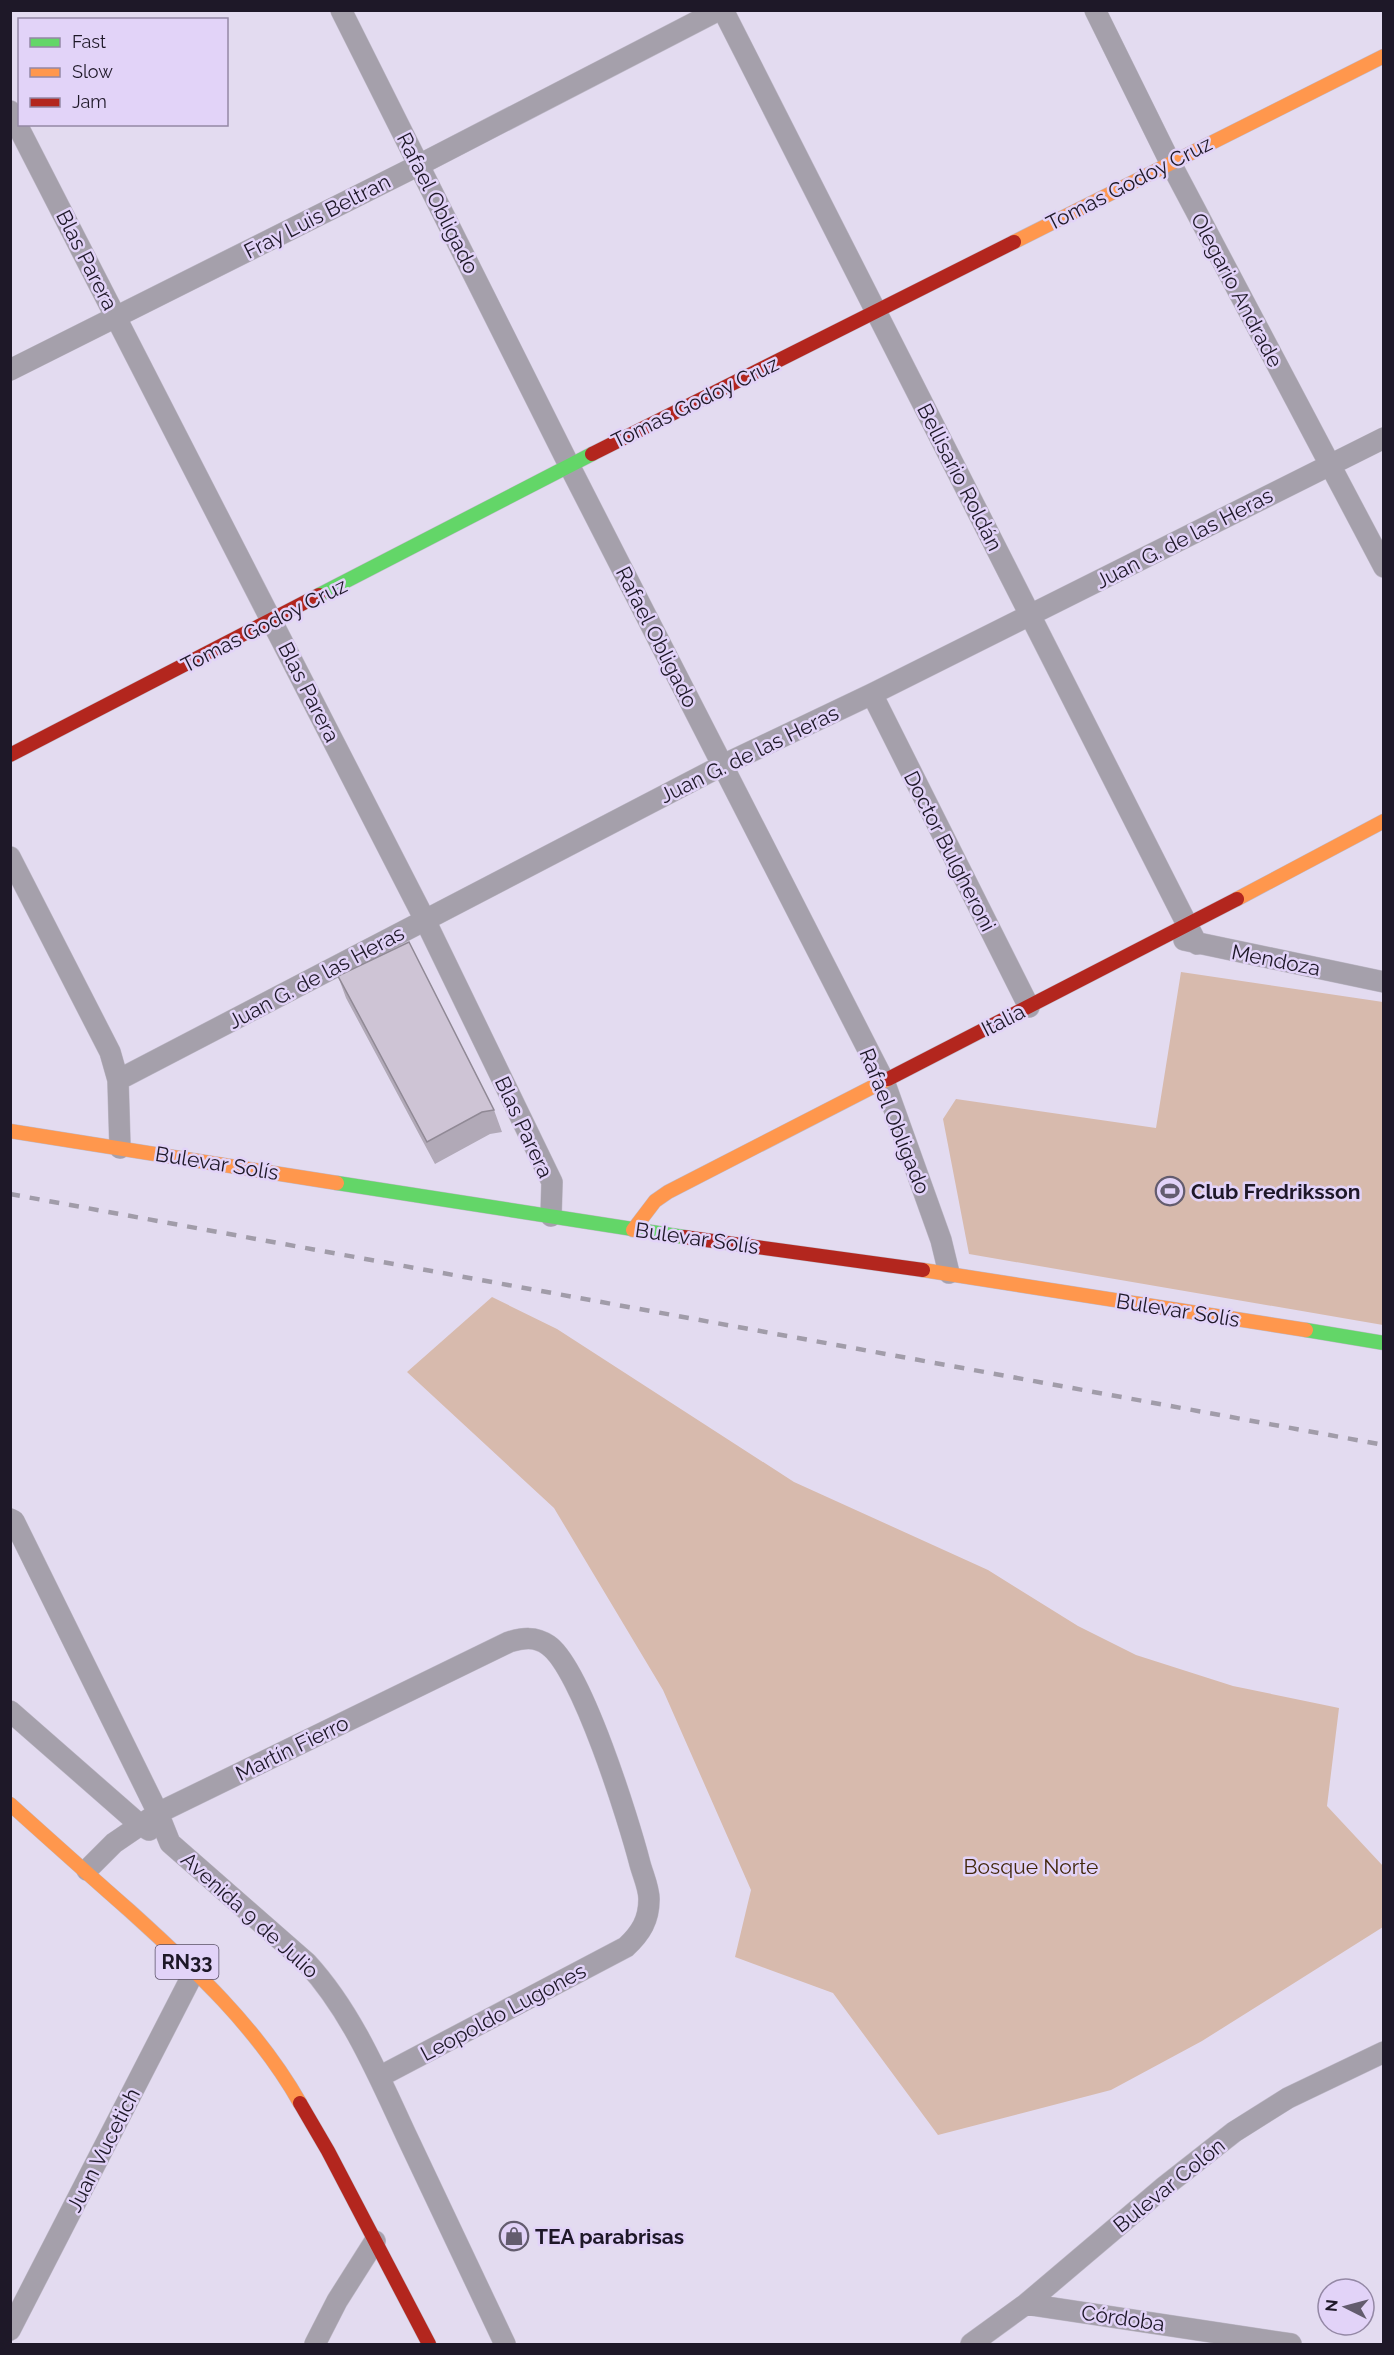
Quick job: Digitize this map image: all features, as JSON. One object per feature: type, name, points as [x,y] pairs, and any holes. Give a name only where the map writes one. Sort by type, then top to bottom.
[{"type":"main road","name":"Tomas Godoy Cruz","points":[[10,755],[273,621],[569,465],[1383,56]]},
{"type":"main road","name":"Italia","points":[[633,1230],[656,1201],[668,1192],[1178,930],[1383,821]]},
{"type":"main road","name":"Bulevar Solís","points":[[10,1131],[633,1230],[949,1272],[1383,1343]]},
{"type":"main road","name":"RN33","points":[[10,1804],[87,1870],[195,1970],[250,2030],[289,2083],[328,2151],[429,2344]]},
{"type":"street","name":"Rafael Obligado","points":[[341,10],[569,465],[884,1081],[941,1240],[949,1272]]},
{"type":"street","name":"Fray Luis Beltran","points":[[10,370],[117,318],[721,10]]},
{"type":"street","name":"Bellisario Roldán","points":[[721,10],[1030,615],[1178,930]]},
{"type":"street","name":"Olegario Andrade","points":[[1095,10],[1170,162],[1383,567]]},
{"type":"street","name":"Blas Parera","points":[[10,111],[425,920],[552,1182],[551,1216]]},
{"type":"street","name":"Juan G. de las Heras","points":[[118,1080],[723,765],[872,694],[1383,438]]},
{"type":"street","name":"Doctor Bulgheroni","points":[[872,694],[1029,1007]]},
{"type":"street","points":[[10,856],[110,1052],[118,1080],[120,1148]]},
{"type":"street","name":"Mendoza","points":[[1178,930],[1197,944],[1383,981]]},
{"type":"street","name":"Avenida 9 de Julio","points":[[10,1519],[14,1521],[158,1813],[170,1842],[307,1963],[325,1983],[342,2008],[379,2078],[505,2344]]},
{"type":"street","name":"Martín Fierro","points":[[87,1870],[114,1843],[158,1813],[509,1642],[523,1638],[536,1639],[550,1646],[566,1666],[586,1708],[622,1802],[650,1897],[647,1920],[640,1935],[626,1947]]},
{"type":"street","points":[[10,1710],[139,1824],[170,1842]]},
{"type":"street","name":"Leopoldo Lugones","points":[[379,2078],[626,1947]]},
{"type":"street","name":"Juan Vucetich","points":[[10,2330],[195,1970]]},
{"type":"street","name":"Bulevar Colón","points":[[971,2344],[1026,2304],[1164,2187],[1234,2132],[1288,2098],[1383,2052]]},
{"type":"street","points":[[315,2344],[337,2301],[375,2241]]},
{"type":"street","name":"Córdoba","points":[[1026,2304],[1240,2340],[1291,2344]]},
{"type":"green space","name":"Club Fredriksson","points":[[1181,972],[1383,1002],[1383,1325],[969,1254],[943,1119],[956,1099],[1156,1128]]},
{"type":"green space","name":"Bosque Norte","points":[[492,1297],[557,1329],[794,1482],[988,1570],[1078,1626],[1136,1655],[1233,1686],[1339,1708],[1327,1806],[1383,1866],[1383,1927],[1202,2041],[1111,2090],[938,2135],[833,1993],[735,1957],[751,1890],[663,1690],[554,1508],[407,1372]]},
{"type":"building","points":[[409,942],[494,1110],[482,1112],[427,1142],[338,976]]},
{"type":"railway","points":[[10,1194],[1384,1445]]},
{"type":"traffic: fast","points":[[319,595],[592,454]]},
{"type":"traffic: fast","points":[[337,1183],[684,1237]]},
{"type":"traffic: fast","points":[[1306,1330],[1384,1343]]},
{"type":"traffic: slow","points":[[1014,242],[1384,56]]},
{"type":"traffic: slow","points":[[1237,899],[1384,821]]},
{"type":"traffic: slow","points":[[633,1230],[655,1201],[668,1192],[888,1079]]},
{"type":"traffic: slow","points":[[10,1131],[337,1183]]},
{"type":"traffic: slow","points":[[923,1270],[1306,1330]]},
{"type":"traffic: slow","points":[[10,1804],[201,1977],[264,2049],[300,2103]]},
{"type":"traffic: jam","points":[[592,454],[1014,242]]},
{"type":"traffic: jam","points":[[10,755],[319,595]]},
{"type":"traffic: jam","points":[[888,1079],[1237,899]]},
{"type":"traffic: jam","points":[[684,1237],[923,1270]]},
{"type":"traffic: jam","points":[[300,2103],[328,2151],[429,2344]]},
{"type":"place","name":"Club Fredriksson","points":[[1170,1191]]},
{"type":"place","name":"TEA parabrisas","points":[[514,2236]]}]
